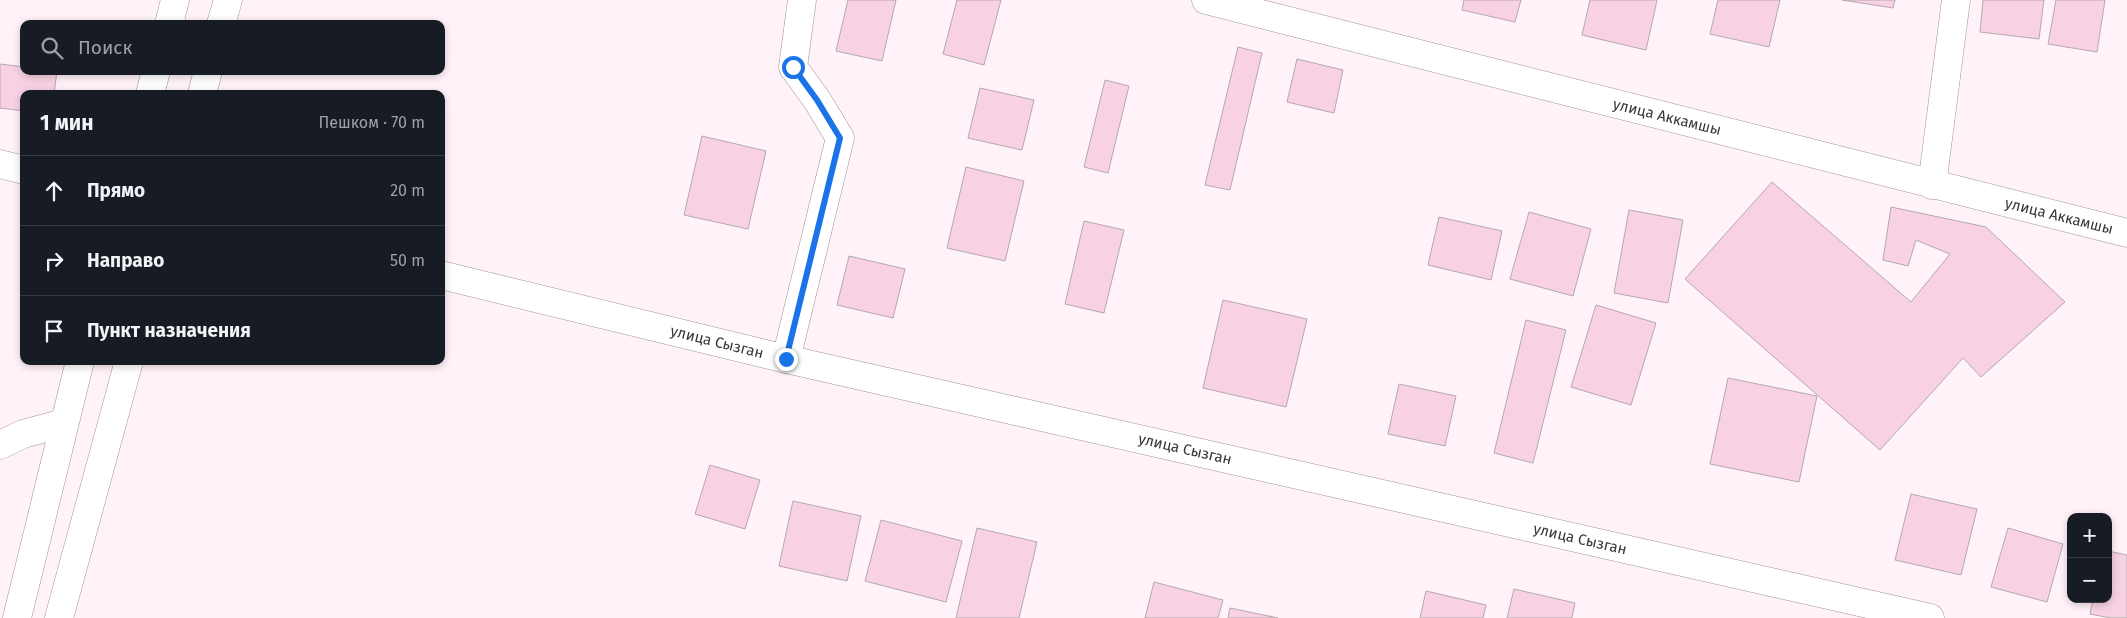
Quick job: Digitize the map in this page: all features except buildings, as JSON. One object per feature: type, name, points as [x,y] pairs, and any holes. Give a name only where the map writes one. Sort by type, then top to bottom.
[{"type":"street","points":[[170,20],[175,0]]},
{"type":"street","points":[[222,20],[228,0]]},
{"type":"street","points":[[786,359],[840,138],[817,100],[793,67],[802,0]]},
{"type":"street","name":"улица Аккамшы","points":[[1206,0],[2127,233]]},
{"type":"street","points":[[1932,185],[1956,0]]},
{"type":"street","points":[[151,90],[155,75]]},
{"type":"street","points":[[203,90],[207,75]]},
{"type":"street","points":[[0,164],[20,169]]},
{"type":"street","name":"улица Сызган","points":[[445,276],[786,359],[1930,618]]},
{"type":"street","points":[[17,618],[79,365]]},
{"type":"street","points":[[59,618],[128,365]]},
{"type":"street","points":[[0,445],[24,434],[64,423]]},
{"type":"route","points":[[786,359],[840,138],[817,100],[793,67]]}]
